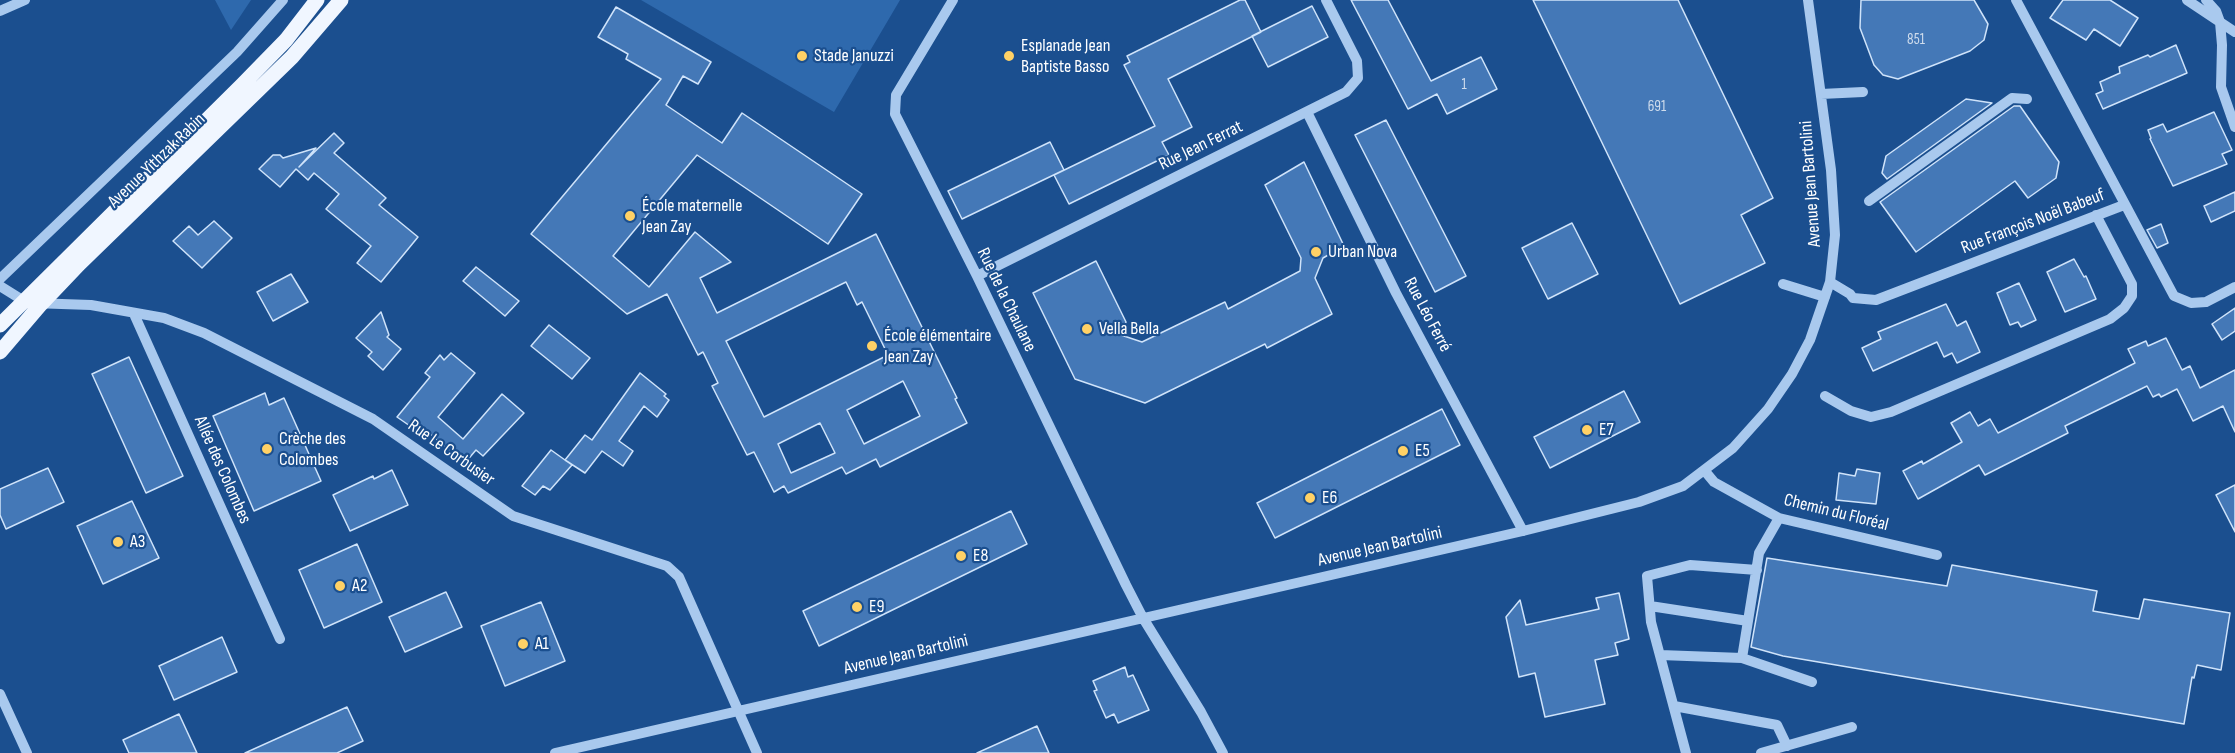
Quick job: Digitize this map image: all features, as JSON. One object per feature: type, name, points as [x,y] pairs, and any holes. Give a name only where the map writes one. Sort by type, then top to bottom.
[{"type":"main road","name":"Avenue Yithzak Rabin","points":[[0,325],[131,197],[201,123],[249,78],[286,40],[317,0]]},
{"type":"main road","name":"Avenue Yithzak Rabin","points":[[0,352],[41,304],[292,57],[341,0]]},
{"type":"street","points":[[0,11],[25,0]]},
{"type":"street","name":"Avenue Yithzak Rabin","points":[[0,279],[237,52],[283,0]]},
{"type":"street","name":"Rue de la Chaulane","points":[[953,0],[896,95],[895,114],[1143,618],[1201,712],[1223,753]]},
{"type":"street","name":"Rue Jean Ferrat","points":[[976,276],[1346,92],[1358,78],[1357,61],[1326,0]]},
{"type":"street","name":"Avenue Jean Bartolini","points":[[555,753],[1523,531],[1639,502],[1683,486],[1733,448],[1767,409],[1791,374],[1810,340],[1830,282],[1835,235],[1831,170],[1808,0]]},
{"type":"street","points":[[2016,0],[2124,205]]},
{"type":"street","points":[[2187,0],[2235,32]]},
{"type":"street","points":[[2206,0],[2216,10],[2220,22],[2223,45],[2221,87],[2235,127]]},
{"type":"street","points":[[1821,94],[1863,92]]},
{"type":"street","points":[[1869,201],[2012,98],[2027,99]]},
{"type":"street","name":"Rue Léo Ferré","points":[[1307,112],[1396,293],[1523,531]]},
{"type":"street","name":"Rue François Noël Babeuf","points":[[1830,282],[1853,298],[1876,300],[2124,205],[2174,296],[2191,303],[2206,302],[2235,287]]},
{"type":"street","points":[[1826,396],[1851,411],[1871,417],[1891,412],[2110,319],[2124,308],[2132,296],[2132,284],[2096,215]]},
{"type":"street","points":[[1783,284],[1825,297]]},
{"type":"street","points":[[0,286],[24,301]]},
{"type":"street","name":"Rue Le Corbusier","points":[[24,301],[41,304],[91,305],[164,318],[204,333],[373,419],[513,516],[667,566],[679,577],[757,753]]},
{"type":"street","name":"Allée des Colombes","points":[[134,314],[280,639]]},
{"type":"street","name":"Chemin du Floréal","points":[[1704,470],[1714,482],[1779,518],[1937,555]]},
{"type":"street","points":[[1742,658],[1759,553],[1779,518]]},
{"type":"street","points":[[1686,753],[1651,622],[1647,576],[1690,565],[1756,570]]},
{"type":"street","points":[[1650,606],[1748,621]]},
{"type":"street","points":[[1660,655],[1742,658],[1812,682]]},
{"type":"street","points":[[0,694],[27,753]]},
{"type":"street","points":[[1674,706],[1777,725],[1787,746]]},
{"type":"street","points":[[1761,753],[1852,727]]},
{"type":"shaded area","points":[[215,0],[251,0],[231,30]]},
{"type":"shaded area","name":"Stade Januzzi","points":[[641,0],[900,0],[834,112]]},
{"type":"building","points":[[1240,0],[1245,0],[1261,32],[1168,79],[1192,127],[1162,142],[1169,155],[1069,204],[1054,175],[1155,126],[1124,65],[1130,62],[1127,56]]},
{"type":"building","points":[[1351,0],[1388,0],[1431,81],[1481,57],[1497,89],[1447,114],[1437,94],[1408,109]]},
{"type":"building","points":[[1533,0],[1678,0],[1773,198],[1741,215],[1765,263],[1680,304]]},
{"type":"building","points":[[1861,0],[1974,0],[1988,24],[1984,40],[1970,51],[1898,79],[1883,75],[1874,65],[1860,28]]},
{"type":"building","points":[[2063,0],[2110,0],[2138,18],[2120,46],[2094,29],[2086,40],[2050,18]]},
{"type":"building","points":[[1312,6],[1328,37],[1268,67],[1252,36]]},
{"type":"building","points":[[616,7],[711,62],[698,84],[683,76],[666,105],[722,143],[742,113],[862,194],[828,244],[697,155],[613,256],[649,287],[695,232],[731,262],[700,278],[717,313],[876,234],[957,398],[955,399],[967,423],[880,467],[876,459],[846,474],[842,467],[788,493],[784,486],[774,492],[754,452],[747,455],[712,386],[718,383],[703,352],[698,355],[667,294],[627,314],[531,234],[661,79],[626,59],[628,54],[598,37]],"holes":[[[846,282],[857,305],[862,302],[888,355],[764,417],[726,341]],[[903,381],[920,416],[864,444],[847,410]],[[820,423],[835,453],[791,473],[778,444]]]},
{"type":"building","points":[[2176,45],[2187,73],[2103,109],[2096,94],[2103,91],[2100,82],[2120,73],[2119,67],[2148,55],[2150,57]]},
{"type":"building","points":[[1966,99],[1992,103],[1887,179],[1882,173],[1886,156]]},
{"type":"building","points":[[2014,106],[2020,106],[2059,162],[2056,178],[2028,198],[2015,181],[1916,252],[1880,202]]},
{"type":"building","points":[[2214,112],[2232,150],[2222,154],[2227,164],[2173,186],[2150,139],[2148,130],[2163,124],[2167,132]]},
{"type":"building","points":[[1386,120],[1466,276],[1435,292],[1355,135]]},
{"type":"building","points":[[334,133],[344,143],[334,153],[386,198],[379,205],[418,237],[381,282],[357,263],[371,246],[326,209],[339,194],[314,173],[308,180],[296,169],[280,187],[259,169],[273,155],[280,155],[283,158],[316,148],[299,167]]},
{"type":"building","points":[[1050,142],[1064,170],[962,219],[948,191]]},
{"type":"building","name":"Vella Bella","points":[[1304,162],[1344,246],[1323,258],[1315,278],[1332,314],[1267,348],[1265,344],[1145,403],[1075,379],[1033,293],[1096,261],[1126,322],[1121,335],[1142,342],[1225,302],[1228,309],[1300,271],[1301,258],[1265,185]]},
{"type":"building","points":[[2235,192],[2235,211],[2211,222],[2204,206]]},
{"type":"building","points":[[214,221],[232,238],[202,268],[173,241],[189,226],[198,235]]},
{"type":"building","points":[[1572,223],[1598,274],[1548,299],[1522,248]]},
{"type":"building","points":[[2161,224],[2168,243],[2157,248],[2147,230]]},
{"type":"building","points":[[2074,259],[2084,277],[2086,276],[2096,299],[2065,312],[2047,272]]},
{"type":"building","points":[[476,267],[519,301],[505,316],[463,281]]},
{"type":"building","points":[[291,274],[308,302],[273,321],[257,292]]},
{"type":"building","points":[[2019,283],[2036,320],[2021,327],[2018,322],[2010,325],[1997,293]]},
{"type":"building","points":[[1946,304],[1957,326],[1966,321],[1980,352],[1957,363],[1952,353],[1944,357],[1937,342],[1873,371],[1862,348],[1881,339],[1878,332]]},
{"type":"building","points":[[2235,308],[2235,331],[2222,340],[2212,324]]},
{"type":"building","points":[[381,312],[389,335],[387,337],[401,349],[383,370],[368,356],[372,352],[356,338]]},
{"type":"building","points":[[549,325],[590,358],[572,379],[531,346]]},
{"type":"building","points":[[2166,338],[2182,370],[2190,366],[2200,388],[2235,370],[2235,432],[2223,406],[2193,421],[2177,389],[2161,397],[2159,394],[2153,397],[2147,386],[2065,426],[2068,433],[1985,475],[1979,465],[1918,499],[1903,471],[1922,461],[1923,464],[1962,442],[1951,423],[1970,412],[1978,426],[1990,419],[1998,433],[2135,363],[2128,349],[2146,341],[2148,346]]},
{"type":"building","points":[[451,353],[475,373],[438,417],[463,439],[502,394],[524,413],[483,456],[476,450],[464,464],[426,430],[423,435],[397,417],[430,377],[425,373],[440,355],[444,360]]},
{"type":"building","points":[[129,357],[183,476],[146,493],[92,374]]},
{"type":"building","points":[[640,373],[666,394],[664,396],[669,400],[657,417],[644,406],[619,441],[633,451],[623,466],[602,451],[585,473],[565,460],[585,435],[592,440]]},
{"type":"building","name":"E7","points":[[1624,391],[1640,422],[1550,468],[1534,437]]},
{"type":"building","name":"Crèche des Colombes","points":[[265,393],[269,405],[284,398],[321,481],[254,511],[213,416]]},
{"type":"building","points":[[1442,409],[1460,445],[1275,538],[1257,503]]},
{"type":"building","points":[[551,450],[572,465],[550,490],[543,486],[535,495],[522,486]]},
{"type":"building","points":[[48,468],[64,502],[6,529],[0,515],[0,489]]},
{"type":"building","points":[[1857,469],[1880,473],[1876,504],[1836,500],[1839,473],[1855,476]]},
{"type":"building","points":[[392,470],[408,505],[350,531],[333,495],[373,476],[374,479]]},
{"type":"building","points":[[2235,485],[2235,532],[2216,495]]},
{"type":"building","name":"A3","points":[[132,501],[159,558],[103,584],[77,526]]},
{"type":"building","points":[[1011,511],[1027,544],[819,646],[803,611]]},
{"type":"building","name":"A2","points":[[357,544],[382,602],[324,628],[299,570]]},
{"type":"building","points":[[1767,558],[1947,586],[1952,565],[2097,591],[2093,611],[2139,619],[2144,599],[2230,613],[2221,670],[2197,665],[2194,678],[2192,677],[2184,724],[1783,656],[1751,647]]},
{"type":"building","points":[[446,592],[462,627],[405,652],[389,617]]},
{"type":"building","points":[[1619,593],[1629,639],[1615,643],[1618,655],[1595,660],[1605,704],[1545,717],[1535,673],[1519,677],[1506,617],[1520,600],[1526,625],[1599,609],[1596,598]]},
{"type":"building","name":"A1","points":[[541,602],[565,661],[505,686],[481,626]]},
{"type":"building","points":[[222,637],[237,672],[174,700],[159,666]]},
{"type":"building","points":[[1125,667],[1128,677],[1133,675],[1149,710],[1118,723],[1114,714],[1106,718],[1094,691],[1097,690],[1093,681]]},
{"type":"building","points":[[347,707],[363,741],[337,753],[245,753]]},
{"type":"building","points":[[179,714],[197,753],[129,753],[123,740]]},
{"type":"building","points":[[1037,726],[1049,753],[977,753]]},
{"type":"place","name":"Stade Januzzi","points":[[802,56]]},
{"type":"place","name":"Esplanade Jean Baptiste Basso","points":[[1009,56]]},
{"type":"place","name":"École maternelle Jean Zay","points":[[630,216]]},
{"type":"place","name":"Urban Nova","points":[[1316,252]]},
{"type":"place","name":"Vella Bella","points":[[1087,329]]},
{"type":"place","name":"École élémentaire Jean Zay","points":[[872,346]]},
{"type":"place","name":"E7","points":[[1587,430]]},
{"type":"place","name":"Crèche des Colombes","points":[[267,449]]},
{"type":"place","name":"E5","points":[[1403,451]]},
{"type":"place","name":"E6","points":[[1310,498]]},
{"type":"place","name":"A3","points":[[118,542]]},
{"type":"place","name":"E8","points":[[961,556]]},
{"type":"place","name":"A2","points":[[340,586]]},
{"type":"place","name":"E9","points":[[857,607]]},
{"type":"place","name":"A1","points":[[523,644]]}]
